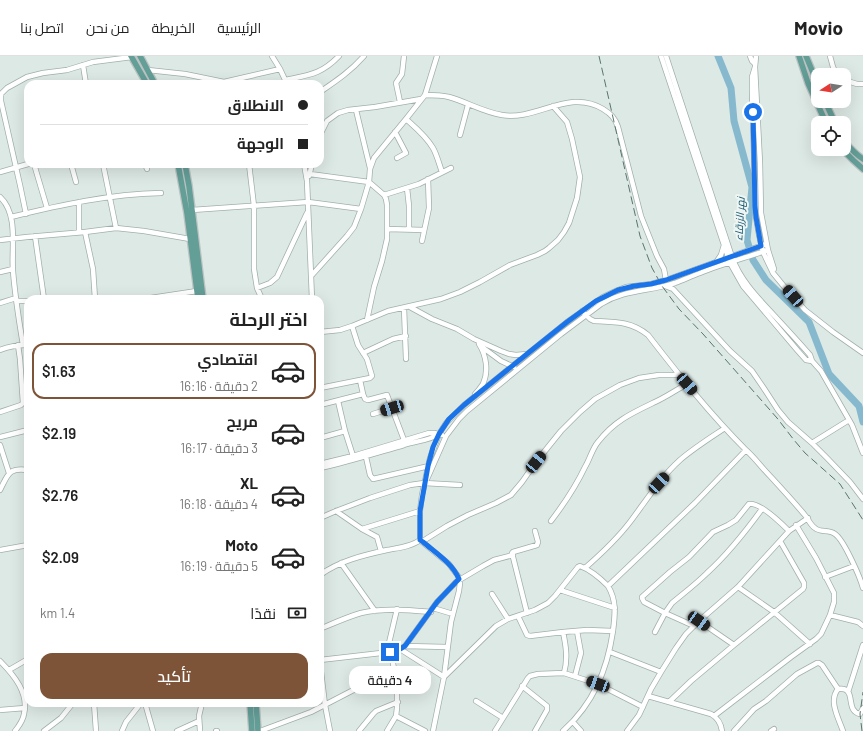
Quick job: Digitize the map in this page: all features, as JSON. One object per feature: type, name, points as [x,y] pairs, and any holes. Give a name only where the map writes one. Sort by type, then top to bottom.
[{"type":"main road","points":[[131,56],[145,80]]},
{"type":"main road","points":[[140,56],[153,80]]},
{"type":"main road","points":[[799,56],[808,83],[823,116]]},
{"type":"main road","points":[[806,56],[811,68]]},
{"type":"main road","points":[[851,150],[863,159]]},
{"type":"main road","points":[[849,156],[863,169]]},
{"type":"main road","points":[[179,168],[190,240],[194,250]]},
{"type":"main road","points":[[186,168],[192,210],[194,250],[201,295]]},
{"type":"main road","points":[[196,265],[197,295]]},
{"type":"main road","points":[[250,707],[252,731]]},
{"type":"main road","points":[[256,707],[259,731]]},
{"type":"street","points":[[26,214],[1,101],[1,94],[7,88],[27,77],[67,70],[94,62],[131,56]]},
{"type":"street","points":[[272,56],[286,80]]},
{"type":"street","points":[[293,80],[319,72],[331,64],[339,56]]},
{"type":"street","points":[[324,89],[350,71],[364,56]]},
{"type":"street","points":[[400,102],[396,83],[402,74],[404,56]]},
{"type":"street","points":[[312,275],[354,227],[362,209],[369,182],[370,169],[374,158],[423,97],[437,56]]},
{"type":"street","points":[[662,56],[672,81],[732,263],[744,286],[806,360],[812,361]]},
{"type":"street","points":[[666,56],[672,81]]},
{"type":"street","points":[[750,56],[755,65],[756,72],[761,208],[766,244],[765,251]]},
{"type":"street","points":[[756,56],[752,77],[752,92],[755,206],[761,246],[772,264],[778,278],[805,310],[863,353]]},
{"type":"street","points":[[830,56],[833,68]]},
{"type":"street","points":[[83,66],[85,80]]},
{"type":"street","points":[[233,80],[280,69]]},
{"type":"street","points":[[148,70],[185,74],[214,80]]},
{"type":"street","points":[[851,82],[863,84]]},
{"type":"street","points":[[324,127],[332,116],[342,111],[375,107],[423,97],[448,97],[500,115],[510,116],[527,114],[568,102],[592,103],[603,109],[616,120],[641,216],[657,256],[664,269],[676,276]]},
{"type":"street","points":[[460,136],[468,105]]},
{"type":"street","points":[[324,332],[340,330],[388,311],[441,299],[468,289],[510,266],[537,255],[549,248],[558,240],[569,223],[577,198],[580,177],[567,122],[553,106]]},
{"type":"street","points":[[356,110],[370,169]]},
{"type":"street","points":[[406,119],[425,136],[430,143],[442,172]]},
{"type":"street","points":[[395,132],[406,153],[396,158]]},
{"type":"street","points":[[0,172],[24,165]]},
{"type":"street","points":[[35,168],[47,208]]},
{"type":"street","points":[[72,168],[76,182]]},
{"type":"street","points":[[104,168],[116,228]]},
{"type":"street","points":[[250,168],[254,206],[254,269],[257,288],[260,295]]},
{"type":"street","points":[[305,168],[307,181],[312,295]]},
{"type":"street","points":[[307,181],[311,168]]},
{"type":"street","points":[[384,195],[428,180],[451,168]]},
{"type":"street","points":[[310,174],[369,182],[384,195],[387,202],[388,229],[386,243],[367,320]]},
{"type":"street","points":[[422,241],[429,206],[428,180]]},
{"type":"street","points":[[407,188],[409,230]]},
{"type":"street","points":[[11,217],[79,202],[161,193]]},
{"type":"street","points":[[0,197],[8,209],[11,217],[13,269],[23,345],[20,359],[23,403],[0,412]]},
{"type":"street","points":[[79,202],[79,232]]},
{"type":"street","points":[[192,210],[308,202],[362,209]]},
{"type":"street","points":[[257,288],[270,283],[277,278],[308,212]]},
{"type":"street","points":[[0,240],[116,228],[144,231],[190,240]]},
{"type":"street","points":[[388,229],[424,230]]},
{"type":"street","points":[[86,232],[94,274],[95,295]]},
{"type":"street","points":[[35,236],[43,295]]},
{"type":"street","points":[[433,731],[444,677],[453,614],[460,584],[456,573],[449,564],[421,541],[420,511],[424,485],[430,466],[433,447],[439,434],[449,419],[527,354],[584,313],[615,296],[664,283],[675,283],[701,272],[732,263],[740,256],[766,244]]},
{"type":"street","points":[[726,245],[740,256]]},
{"type":"street","points":[[716,262],[726,245]]},
{"type":"street","points":[[664,283],[676,276],[730,257],[756,254],[765,251]]},
{"type":"street","points":[[732,263],[746,283],[810,355],[812,361],[821,371],[854,428],[863,453]]},
{"type":"street","points":[[0,272],[13,269]]},
{"type":"street","points":[[664,269],[664,283]]},
{"type":"street","points":[[664,283],[674,291],[730,351],[752,371],[778,410],[788,422],[812,443],[844,475],[863,499]]},
{"type":"street","points":[[674,291],[675,283]]},
{"type":"street","points":[[170,295],[196,291]]},
{"type":"street","points":[[0,303],[17,300],[24,301]]},
{"type":"street","points":[[410,307],[432,319],[457,329],[509,354],[527,354]]},
{"type":"street","points":[[404,308],[406,359]]},
{"type":"street","points":[[366,457],[370,475],[373,479],[430,466],[446,436],[467,411],[584,313]]},
{"type":"street","points":[[584,313],[590,319],[594,320],[630,324],[648,335],[680,376],[725,428],[755,459],[816,529],[832,532],[837,535],[843,543],[863,588]]},
{"type":"street","points":[[324,387],[370,378],[372,375],[367,359],[358,345],[352,326]]},
{"type":"street","points":[[363,353],[393,339],[406,336]]},
{"type":"street","points":[[472,400],[482,384],[485,376],[486,364],[482,349],[474,338]]},
{"type":"street","points":[[479,344],[501,361],[518,369]]},
{"type":"street","points":[[0,350],[7,347],[23,345]]},
{"type":"street","points":[[803,356],[807,352]]},
{"type":"street","points":[[324,572],[341,563],[381,551],[414,544],[511,495],[561,431],[595,399],[620,385],[639,378],[659,375],[680,376]]},
{"type":"street","points":[[360,380],[365,399],[368,400],[387,395],[404,440]]},
{"type":"street","points":[[551,521],[574,487],[586,467],[594,447],[602,437],[615,424],[634,411],[655,402],[687,384]]},
{"type":"street","points":[[324,404],[363,394]]},
{"type":"street","points":[[338,401],[353,456]]},
{"type":"street","points":[[373,414],[392,408]]},
{"type":"street","points":[[812,443],[849,420]]},
{"type":"street","points":[[585,568],[620,534],[659,483],[680,460],[725,428]]},
{"type":"street","points":[[0,437],[24,431]]},
{"type":"street","points":[[324,437],[346,431]]},
{"type":"street","points":[[324,463],[430,433],[446,436]]},
{"type":"street","points":[[324,467],[366,457],[405,444],[432,438],[439,434]]},
{"type":"street","points":[[0,445],[9,473]]},
{"type":"street","points":[[608,586],[695,503],[746,450]]},
{"type":"street","points":[[0,490],[9,473],[17,469],[24,470]]},
{"type":"street","points":[[324,516],[417,484],[460,485]]},
{"type":"street","points":[[694,626],[665,614],[644,602],[642,597],[670,572],[689,558],[713,532],[736,520],[749,504],[754,504],[762,509],[789,531]]},
{"type":"street","points":[[655,632],[672,603],[707,573],[762,509]]},
{"type":"street","points":[[336,511],[362,529],[377,537],[381,551]]},
{"type":"street","points":[[362,529],[420,511]]},
{"type":"street","points":[[627,731],[635,721],[661,672],[680,642],[699,621],[738,587],[789,531],[808,518]]},
{"type":"street","points":[[714,716],[816,639],[821,634],[830,616],[835,599],[834,593],[796,525]]},
{"type":"street","points":[[527,613],[512,552],[537,545],[538,542],[535,531]]},
{"type":"street","points":[[669,702],[691,681],[804,587],[803,581],[780,541]]},
{"type":"street","points":[[0,550],[24,546]]},
{"type":"street","points":[[324,660],[390,652],[400,649],[405,646],[448,590],[459,579],[494,560],[512,556]]},
{"type":"street","points":[[341,563],[375,611]]},
{"type":"street","points":[[444,677],[496,626],[508,619],[548,604],[578,566],[585,568],[600,578],[608,586],[613,595],[615,608],[613,631],[610,652],[598,684],[588,703],[573,722],[563,731]]},
{"type":"street","points":[[826,577],[854,566]]},
{"type":"street","points":[[738,587],[774,612],[810,644]]},
{"type":"street","points":[[560,590],[615,608]]},
{"type":"street","points":[[492,594],[508,619]]},
{"type":"street","points":[[324,627],[355,615],[375,611],[397,609],[432,610],[453,614]]},
{"type":"street","points":[[388,731],[396,716],[398,702],[397,684],[389,646],[389,640],[397,609]]},
{"type":"street","points":[[518,616],[527,635],[530,636],[577,631],[613,631]]},
{"type":"street","points":[[830,616],[858,622],[863,626]]},
{"type":"street","points":[[699,621],[734,645]]},
{"type":"street","points":[[575,676],[580,653],[577,631]]},
{"type":"street","points":[[563,632],[567,662],[564,673]]},
{"type":"street","points":[[863,645],[848,692],[851,706],[854,711],[860,714],[863,708]]},
{"type":"street","points":[[405,646],[447,648]]},
{"type":"street","points":[[400,649],[444,677]]},
{"type":"street","points":[[610,652],[661,672]]},
{"type":"street","points":[[9,670],[24,661]]},
{"type":"street","points":[[0,662],[9,670],[21,689],[24,699]]},
{"type":"street","points":[[734,731],[754,709],[766,701],[797,674],[817,663],[822,665],[838,689]]},
{"type":"street","points":[[325,705],[394,669]]},
{"type":"street","points":[[495,731],[522,686],[528,678],[533,675],[564,673],[575,676],[598,684],[643,707]]},
{"type":"street","points":[[522,686],[546,705],[547,708],[535,731]]},
{"type":"street","points":[[838,689],[844,689],[848,692]]},
{"type":"street","points":[[838,689],[834,696],[834,702],[843,731]]},
{"type":"street","points":[[648,696],[714,716],[720,724],[722,731]]},
{"type":"street","points":[[324,697],[330,731]]},
{"type":"street","points":[[476,701],[503,718]]},
{"type":"street","points":[[359,731],[376,711],[398,702]]},
{"type":"street","points":[[44,731],[61,718],[70,707]]},
{"type":"street","points":[[94,707],[96,731]]},
{"type":"street","points":[[122,731],[126,722],[138,707]]},
{"type":"street","points":[[146,707],[154,731]]},
{"type":"street","points":[[198,707],[200,731]]},
{"type":"street","points":[[199,711],[200,707]]},
{"type":"street","points":[[259,731],[303,716],[321,707]]},
{"type":"street","points":[[0,710],[25,708],[22,722],[15,731]]},
{"type":"street","points":[[396,716],[425,731]]},
{"type":"street","points":[[177,731],[199,721]]},
{"type":"street","points":[[573,722],[581,731]]},
{"type":"waterway","name":"نهر الزرقاء","points":[[718,56],[731,88],[734,121],[752,187],[747,240],[753,260],[766,280],[809,322],[829,374],[859,406],[863,422]]},
{"type":"railway","points":[[599,56],[640,236],[652,268],[662,286],[679,309],[777,418],[805,453],[840,484],[863,520]]},
{"type":"railway","points":[[862,731],[860,714],[863,692]]},
{"type":"route","points":[[390,652],[405,646],[437,602],[459,579],[449,564],[420,540],[420,511],[428,466],[433,447],[439,434],[449,419],[464,405],[567,322],[603,297],[626,287],[660,282],[761,246],[755,206],[753,112]]}]
